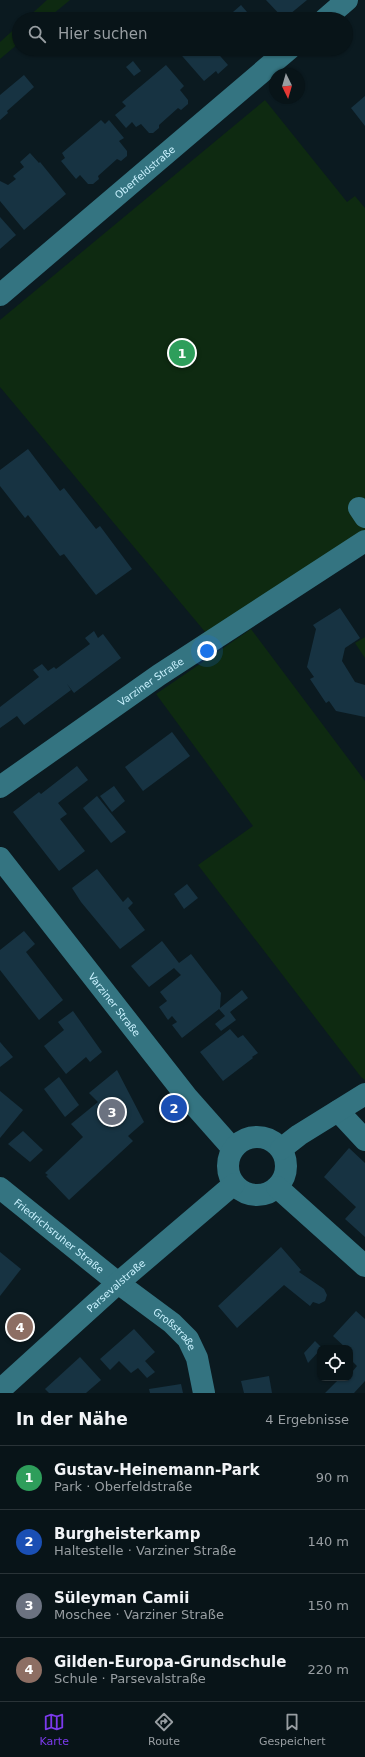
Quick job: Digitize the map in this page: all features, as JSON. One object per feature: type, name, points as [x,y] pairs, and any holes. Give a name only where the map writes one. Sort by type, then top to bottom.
[{"type":"street","points":[[333,12],[347,0]]},
{"type":"street","name":"Oberfeldstraße","points":[[0,295],[281,56]]},
{"type":"street","name":"Varziner Straße","points":[[0,788],[159,675],[365,541]]},
{"type":"street","name":"Varziner Straße","points":[[0,858],[187,1097],[233,1149]]},
{"type":"street","points":[[281,1149],[365,1094]]},
{"type":"street","points":[[338,1111],[365,1140]]},
{"type":"street","points":[[259,1136],[268,1138],[281,1149],[286,1160],[286,1170],[283,1179],[277,1187],[264,1194],[250,1194],[241,1190],[234,1184],[229,1176],[227,1166],[233,1149],[240,1142],[249,1137],[259,1136]]},
{"type":"street","name":"Parsevalstraße","points":[[0,1390],[118,1283],[234,1184]]},
{"type":"street","points":[[277,1187],[365,1266]]},
{"type":"street","name":"Friedrichsruher Straße","points":[[0,1188],[118,1283]]},
{"type":"street","name":"Großstraße","points":[[118,1283],[172,1323],[188,1339],[197,1358],[204,1393]]},
{"type":"green space","points":[[47,0],[70,0],[55,12],[34,12]]},
{"type":"green space","points":[[12,31],[12,49],[0,59],[0,42]]},
{"type":"green space","points":[[265,100],[347,202],[355,196],[365,208],[365,536],[206,633],[0,387],[0,320]]},
{"type":"green space","points":[[251,629],[365,781],[365,1080],[361,1077],[198,865],[253,826],[156,694]]},
{"type":"green space","points":[[365,637],[365,658],[355,643]]},
{"type":"building","points":[[266,0],[307,0],[292,12],[277,12]]},
{"type":"building","points":[[241,5],[247,12],[233,12]]},
{"type":"building","points":[[182,56],[220,56],[228,65],[218,74],[216,71],[204,81]]},
{"type":"building","points":[[133,61],[141,71],[134,76],[126,67]]},
{"type":"building","points":[[166,65],[184,86],[180,90],[188,100],[188,104],[181,110],[178,108],[159,125],[159,128],[153,133],[149,133],[141,124],[136,127],[132,122],[126,128],[115,115],[126,106],[122,102]]},
{"type":"building","points":[[24,75],[34,87],[7,111],[8,113],[0,120],[0,95]]},
{"type":"building","points":[[365,96],[365,126],[351,108]]},
{"type":"building","points":[[101,120],[105,124],[109,120],[124,138],[119,141],[127,151],[127,156],[121,161],[117,159],[98,176],[99,179],[93,184],[88,184],[80,175],[76,179],[61,161],[65,158],[62,153]]},
{"type":"building","points":[[30,153],[39,163],[40,162],[66,194],[24,230],[0,201],[0,181],[8,185],[16,179],[13,176],[24,167],[20,162]]},
{"type":"building","points":[[0,217],[16,235],[0,249]]},
{"type":"building","points":[[28,449],[60,491],[64,488],[96,529],[100,526],[132,569],[96,595],[64,554],[60,556],[28,515],[25,518],[0,486],[0,470]]},
{"type":"building","points":[[340,608],[360,638],[345,648],[342,661],[355,682],[365,685],[365,717],[336,711],[329,701],[326,703],[310,679],[314,677],[307,667],[316,629],[313,625]]},
{"type":"building","points":[[94,631],[98,638],[103,634],[121,658],[74,693],[67,684],[71,690],[24,725],[17,716],[0,728],[0,707],[39,677],[33,670],[42,664],[48,671],[54,667],[56,669],[90,644],[85,638]]},
{"type":"building","points":[[172,732],[190,756],[143,791],[125,767]]},
{"type":"building","points":[[77,766],[88,780],[58,803],[67,814],[60,819],[85,851],[59,871],[13,812],[39,792],[41,794]]},
{"type":"building","points":[[114,786],[125,801],[112,812],[100,796]]},
{"type":"building","points":[[97,796],[126,832],[111,843],[83,808]]},
{"type":"building","points":[[97,869],[123,902],[128,897],[133,903],[128,908],[145,930],[120,949],[81,902],[72,888]]},
{"type":"building","points":[[187,884],[198,898],[184,909],[174,894]]},
{"type":"building","points":[[24,931],[35,944],[26,952],[63,1000],[39,1020],[0,970],[0,950]]},
{"type":"building","points":[[162,941],[179,963],[191,954],[221,993],[220,1008],[242,990],[248,998],[230,1012],[236,1020],[221,1031],[215,1024],[225,1016],[219,1009],[182,1038],[172,1025],[177,1022],[172,1016],[168,1020],[159,1007],[167,1001],[160,992],[181,975],[174,968],[149,987],[131,966]]},
{"type":"building","points":[[73,1011],[102,1052],[90,1062],[86,1057],[66,1074],[44,1046],[64,1030],[58,1022]]},
{"type":"building","points":[[230,1029],[238,1038],[243,1035],[258,1053],[223,1081],[200,1052]]},
{"type":"building","points":[[0,1042],[13,1057],[0,1067]]},
{"type":"building","points":[[117,1070],[144,1122],[128,1136],[133,1141],[69,1200],[46,1176],[48,1175],[45,1173],[83,1137],[71,1124],[98,1102],[89,1093]]},
{"type":"building","points":[[59,1077],[79,1105],[65,1117],[44,1089]]},
{"type":"building","points":[[0,1091],[23,1110],[0,1138]]},
{"type":"building","points":[[23,1131],[43,1150],[30,1162],[8,1144]]},
{"type":"building","points":[[349,1148],[365,1163],[365,1237],[345,1219],[356,1207],[324,1177]]},
{"type":"building","points":[[281,1247],[301,1270],[299,1272],[324,1289],[327,1295],[325,1301],[319,1304],[313,1302],[310,1306],[284,1285],[237,1328],[218,1306]]},
{"type":"building","points":[[0,1252],[21,1269],[0,1296]]},
{"type":"building","points":[[356,1311],[365,1319],[365,1381],[354,1393],[325,1393],[337,1381],[353,1381],[353,1371],[357,1366],[353,1362],[353,1345],[343,1345],[333,1336]]},
{"type":"building","points":[[134,1329],[155,1352],[145,1361],[155,1372],[147,1378],[138,1368],[131,1373],[119,1361],[110,1370],[100,1359]]},
{"type":"building","points":[[315,1341],[319,1345],[317,1345],[317,1353],[308,1363],[304,1353]]},
{"type":"building","points":[[80,1357],[101,1380],[86,1393],[49,1393],[45,1389]]},
{"type":"building","points":[[269,1376],[272,1393],[244,1393],[241,1381]]},
{"type":"building","points":[[181,1384],[183,1393],[150,1393],[149,1389]]},
{"type":"place","name":"Gustav-Heinemann-Park","points":[[182,353]]},
{"type":"place","name":"Burgheisterkamp","points":[[174,1108]]},
{"type":"place","name":"Süleyman Camii","points":[[112,1112]]},
{"type":"place","name":"Gilden-Europa-Grundschule","points":[[20,1327]]}]
